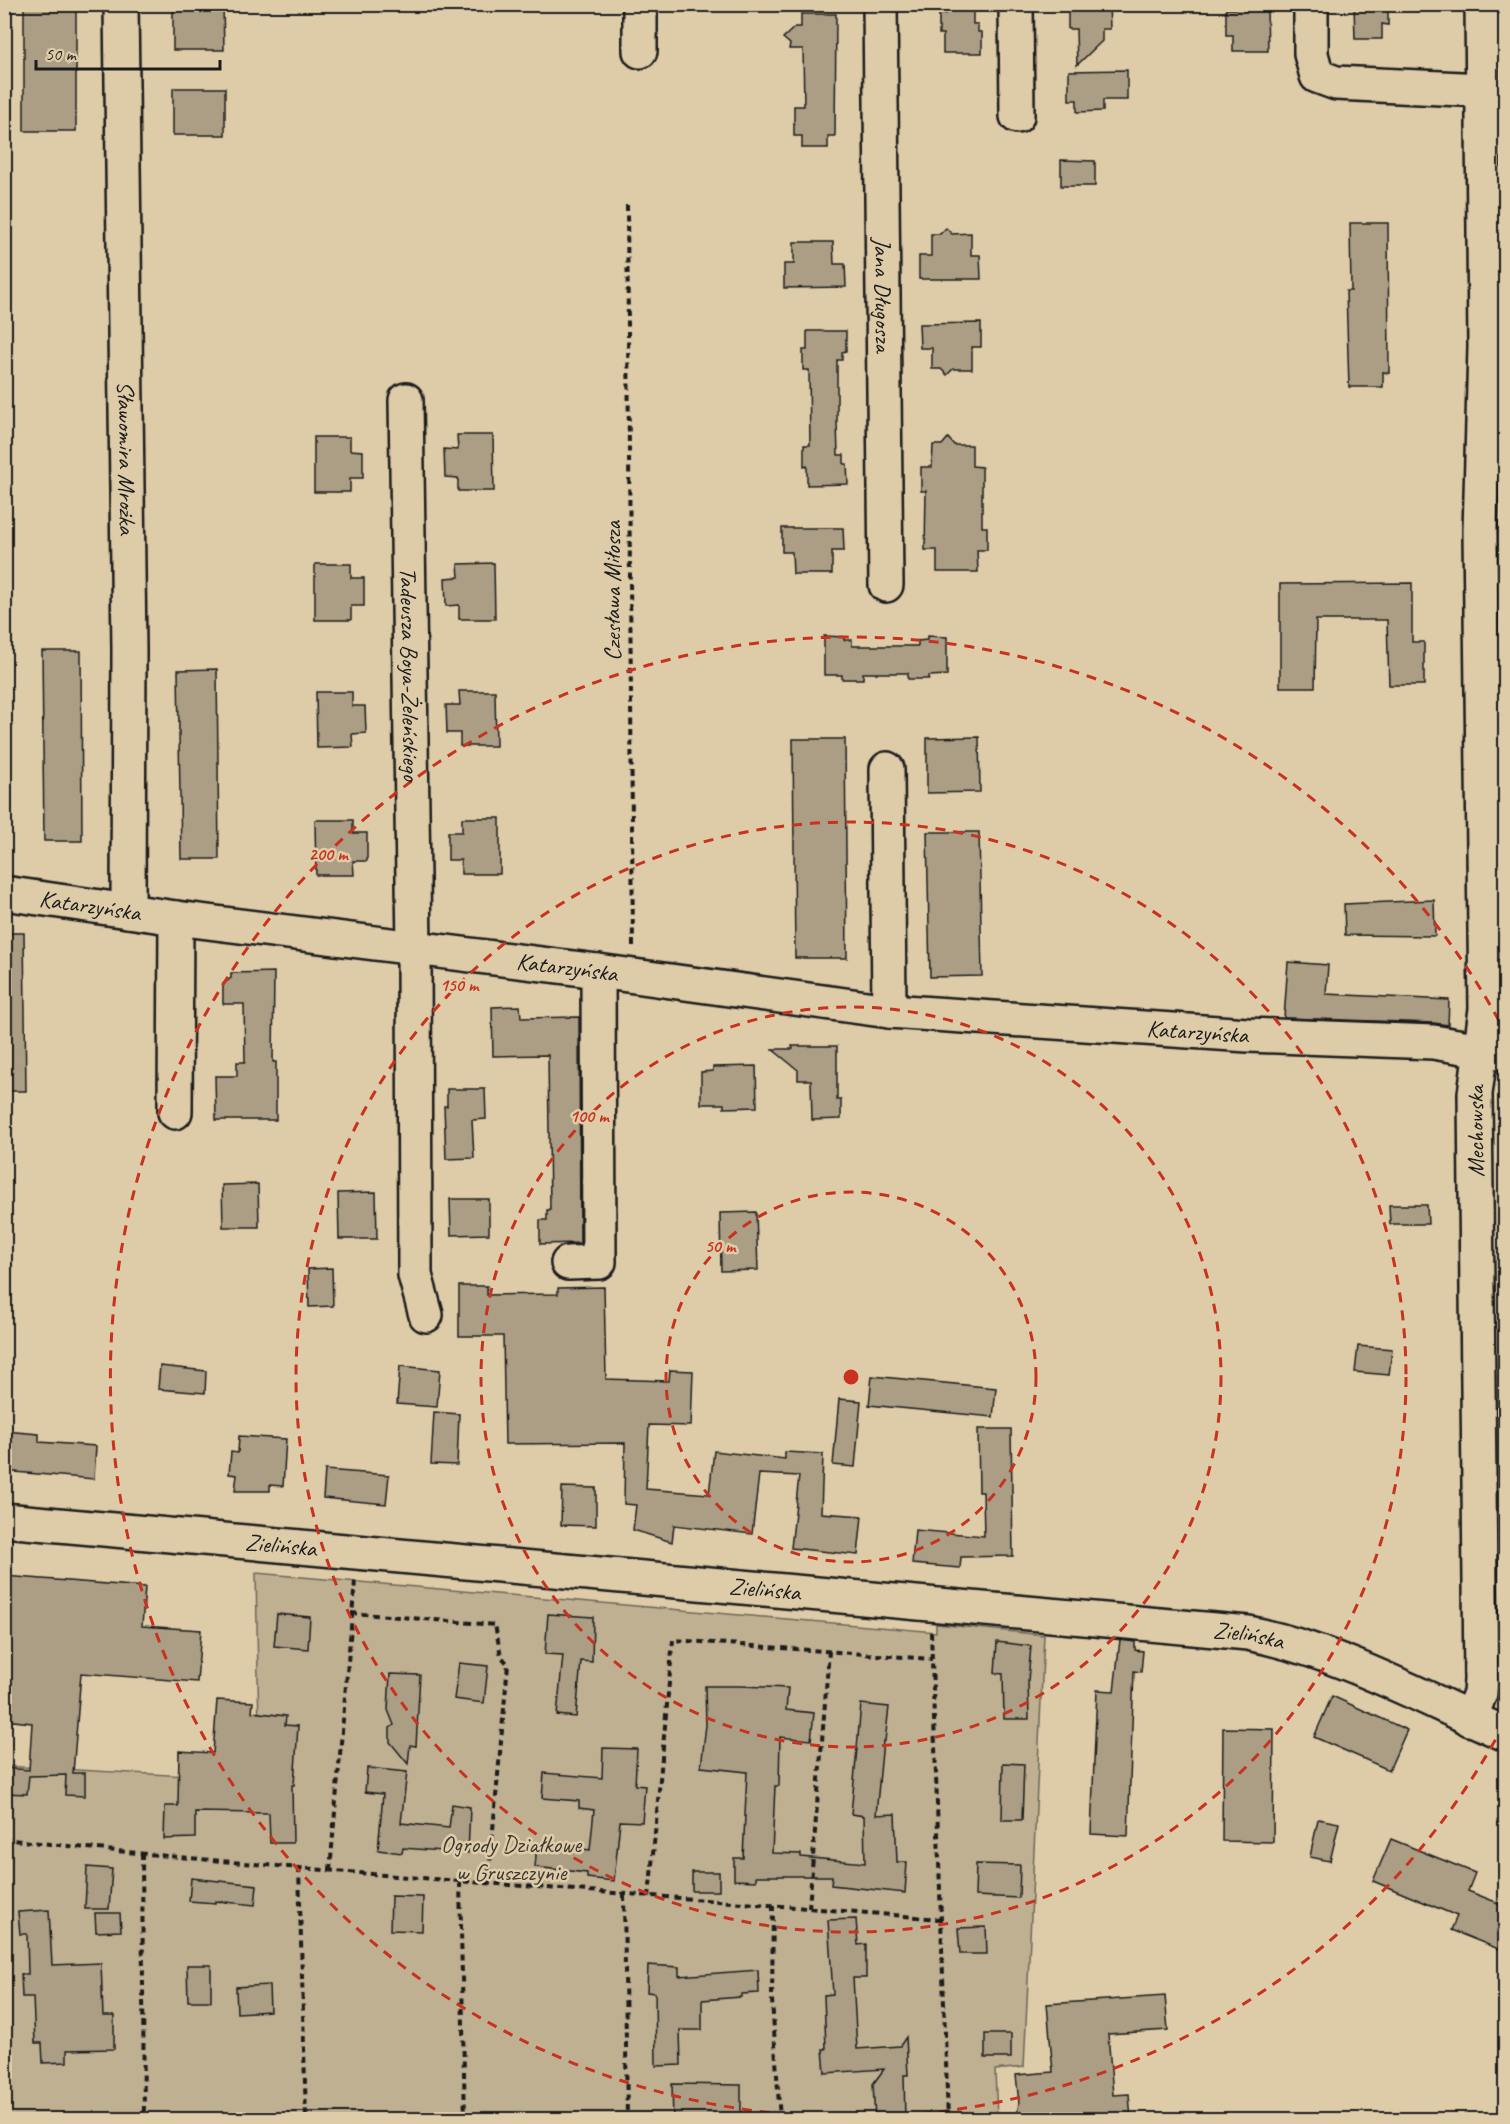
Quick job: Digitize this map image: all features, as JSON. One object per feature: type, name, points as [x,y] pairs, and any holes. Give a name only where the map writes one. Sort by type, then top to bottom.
[{"type":"street","name":"Sławomira Mrożka","points":[[121,4],[129,650],[128,911]]},
{"type":"street","points":[[640,4],[640,51]]},
{"type":"street","name":"Jana Długosza","points":[[880,4],[885,585]]},
{"type":"street","points":[[1017,4],[1017,116]]},
{"type":"street","points":[[1311,4],[1311,54],[1317,76],[1336,83],[1483,90]]},
{"type":"street","name":"Mechowska","points":[[1470,1719],[1480,1693],[1482,1680],[1475,1094],[1493,1051],[1486,1009],[1480,531],[1485,347],[1482,4]]},
{"type":"street","name":"Tadeusza Boya-Żeleńskiego","points":[[406,400],[416,1275],[426,1315]]},
{"type":"street","points":[[886,769],[889,1011]]},
{"type":"street","name":"Katarzyńska","points":[[4,893],[176,918],[598,971],[889,1011],[1248,1035],[1432,1042],[1493,1051]]},
{"type":"street","name":"Katarzyńska","points":[[175,1112],[176,918]]},
{"type":"street","points":[[568,1263],[600,1262],[598,971]]},
{"type":"street","name":"Zielińska","points":[[4,1520],[1237,1632],[1283,1640],[1351,1665],[1506,1734]]},
{"type":"path","name":"Czesława Miłosza","points":[[627,205],[633,976]]},
{"type":"path","points":[[330,1870],[351,1613],[359,1552]]},
{"type":"path","points":[[930,1603],[939,1920],[948,2120]]},
{"type":"path","points":[[351,1613],[495,1625],[501,1656],[508,1664],[488,1885]]},
{"type":"path","points":[[649,1897],[672,1640],[932,1659]]},
{"type":"path","points":[[809,1908],[829,1651]]},
{"type":"path","points":[[4,1839],[142,1854],[488,1885],[773,1905],[939,1920]]},
{"type":"path","points":[[142,1854],[144,2120]]},
{"type":"path","points":[[299,1868],[306,2120]]},
{"type":"path","points":[[460,1882],[465,2120]]},
{"type":"path","points":[[624,1895],[627,2120]]},
{"type":"path","points":[[773,1905],[772,2000],[780,2120]]},
{"type":"green space","name":"Ogrody Działkowe w Gruszczynie","points":[[256,1573],[936,1632],[936,1624],[1044,1635],[1024,2067],[995,2070],[997,2119],[5,2119],[4,1766],[260,1780]]},
{"type":"building","points":[[24,4],[76,4],[76,131],[24,131]]},
{"type":"building","points":[[173,4],[223,4],[224,50],[173,50]]},
{"type":"building","points":[[945,4],[973,4],[973,24],[978,24],[978,32],[982,32],[982,53],[943,53],[943,34],[939,34],[939,14],[945,14]]},
{"type":"building","points":[[1068,4],[1109,4],[1110,29],[1102,29],[1102,41],[1077,65],[1076,29],[1068,29]]},
{"type":"building","points":[[1246,4],[1254,9],[1267,9],[1268,51],[1233,51],[1233,35],[1226,35],[1226,9],[1242,9]]},
{"type":"building","points":[[1354,4],[1388,4],[1388,25],[1382,24],[1382,39],[1355,39]]},
{"type":"building","points":[[801,14],[836,14],[835,136],[828,136],[828,148],[802,148],[802,136],[794,136],[794,106],[804,106],[803,49],[789,49],[790,44],[783,38],[795,27],[801,27]]},
{"type":"building","points":[[1127,70],[1127,100],[1103,100],[1103,111],[1077,112],[1077,100],[1069,100],[1069,71]]},
{"type":"building","points":[[173,88],[225,88],[225,135],[173,135]]},
{"type":"building","points":[[1061,160],[1095,161],[1095,186],[1061,186]]},
{"type":"building","points":[[1350,223],[1388,223],[1389,373],[1383,372],[1383,387],[1349,387],[1346,291],[1351,291]]},
{"type":"building","points":[[946,228],[952,234],[971,233],[971,255],[980,255],[981,279],[919,279],[919,256],[931,256],[931,234],[940,234]]},
{"type":"building","points":[[794,242],[833,242],[834,264],[845,264],[846,287],[784,288],[784,264],[794,264]]},
{"type":"building","points":[[981,323],[981,347],[972,347],[972,369],[953,369],[947,375],[941,369],[932,369],[932,348],[920,348],[919,324]]},
{"type":"building","points":[[807,331],[846,331],[846,351],[842,352],[842,360],[837,360],[837,422],[838,455],[844,455],[848,484],[807,485],[804,445],[810,445],[809,370],[803,370],[803,350],[807,350]]},
{"type":"building","points":[[457,435],[493,435],[494,491],[458,491],[458,478],[445,477],[444,449],[458,450]]},
{"type":"building","points":[[314,437],[350,437],[350,450],[363,451],[363,478],[350,478],[350,492],[314,492]]},
{"type":"building","points":[[948,438],[954,445],[972,445],[972,466],[982,467],[982,527],[987,527],[987,550],[977,550],[978,572],[937,572],[937,550],[925,550],[926,491],[921,491],[921,467],[932,467],[933,445],[942,445]]},
{"type":"building","points":[[782,528],[843,528],[844,551],[832,551],[832,574],[793,574],[792,552],[782,552]]},
{"type":"building","points":[[494,563],[495,619],[459,619],[459,605],[446,606],[445,578],[459,577],[458,564]]},
{"type":"building","points":[[315,564],[351,564],[351,578],[364,578],[364,606],[351,606],[351,620],[315,620]]},
{"type":"building","points":[[1412,583],[1412,642],[1424,642],[1424,685],[1389,685],[1387,620],[1316,620],[1315,687],[1280,687],[1280,584]]},
{"type":"building","points":[[824,636],[844,637],[844,640],[852,640],[852,646],[918,646],[918,641],[927,640],[927,636],[947,637],[947,675],[929,676],[929,679],[908,679],[908,673],[863,673],[863,679],[842,679],[842,675],[824,675]]},
{"type":"building","points":[[42,651],[81,651],[82,841],[44,841]]},
{"type":"building","points":[[217,669],[219,859],[181,859],[178,670]]},
{"type":"building","points":[[459,691],[495,691],[496,746],[460,746],[460,733],[447,733],[446,705],[460,705]]},
{"type":"building","points":[[316,692],[352,692],[352,706],[365,706],[366,733],[352,734],[353,747],[317,748]]},
{"type":"building","points":[[979,737],[980,792],[927,793],[927,738]]},
{"type":"building","points":[[793,739],[845,739],[847,958],[795,958]]},
{"type":"building","points":[[462,818],[500,818],[500,874],[461,874],[461,860],[448,860],[448,832],[462,832]]},
{"type":"building","points":[[315,820],[353,820],[353,833],[367,833],[367,861],[353,861],[354,875],[316,875]]},
{"type":"building","points":[[927,832],[979,832],[982,976],[930,977]]},
{"type":"building","points":[[1434,900],[1435,936],[1345,935],[1344,904]]},
{"type":"building","points":[[4,933],[24,933],[26,1091],[4,1091]]},
{"type":"building","points":[[1288,962],[1328,965],[1326,994],[1449,1000],[1448,1025],[1284,1018]]},
{"type":"building","points":[[274,972],[273,1062],[276,1062],[276,1120],[216,1120],[215,1076],[237,1076],[237,1062],[245,1062],[244,1004],[223,1004],[223,984],[231,978],[231,973]]},
{"type":"building","points":[[520,1006],[521,1018],[579,1017],[580,1243],[540,1244],[540,1220],[547,1220],[547,1210],[550,1210],[548,1055],[493,1056],[492,1007]]},
{"type":"building","points":[[792,1046],[837,1046],[837,1100],[841,1100],[841,1119],[812,1120],[811,1080],[798,1080],[798,1070],[772,1049],[793,1049]]},
{"type":"building","points":[[756,1066],[757,1107],[724,1108],[724,1104],[701,1104],[701,1072],[713,1071],[713,1067]]},
{"type":"building","points":[[447,1089],[485,1089],[486,1119],[472,1120],[474,1158],[446,1159],[444,1106],[447,1106]]},
{"type":"building","points":[[258,1184],[259,1227],[223,1227],[222,1185]]},
{"type":"building","points":[[376,1192],[377,1239],[339,1239],[338,1193]]},
{"type":"building","points":[[450,1199],[489,1199],[489,1234],[451,1235]]},
{"type":"building","points":[[1389,1205],[1427,1205],[1428,1224],[1390,1224]]},
{"type":"building","points":[[756,1212],[758,1270],[721,1271],[720,1213]]},
{"type":"building","points":[[332,1268],[333,1306],[309,1307],[308,1269]]},
{"type":"building","points":[[459,1286],[487,1286],[487,1295],[558,1294],[558,1288],[604,1287],[606,1379],[669,1381],[670,1370],[693,1371],[691,1426],[649,1425],[646,1489],[709,1494],[714,1451],[785,1459],[785,1452],[823,1454],[821,1513],[862,1516],[858,1555],[791,1548],[799,1476],[759,1474],[752,1534],[674,1525],[672,1542],[633,1530],[636,1505],[624,1504],[625,1443],[505,1444],[503,1336],[459,1336]]},
{"type":"building","points":[[1358,1346],[1392,1349],[1389,1375],[1355,1372]]},
{"type":"building","points":[[160,1366],[206,1371],[205,1393],[158,1389]]},
{"type":"building","points":[[400,1366],[440,1370],[437,1407],[397,1404]]},
{"type":"building","points":[[872,1376],[996,1388],[993,1417],[869,1405]]},
{"type":"building","points":[[839,1399],[861,1401],[855,1467],[833,1465]]},
{"type":"building","points":[[434,1412],[459,1414],[457,1465],[431,1464]]},
{"type":"building","points":[[978,1429],[1011,1429],[1013,1556],[961,1557],[960,1568],[912,1564],[915,1530],[984,1536],[983,1492],[979,1492]]},
{"type":"building","points":[[4,1431],[39,1434],[39,1442],[96,1446],[94,1479],[4,1471]]},
{"type":"building","points":[[239,1436],[286,1439],[283,1486],[270,1485],[270,1491],[235,1491],[237,1475],[229,1474],[231,1452],[238,1453]]},
{"type":"building","points":[[325,1470],[389,1475],[386,1504],[323,1498]]},
{"type":"building","points":[[562,1487],[596,1488],[596,1526],[561,1525]]},
{"type":"building","points":[[4,1576],[145,1587],[142,1626],[201,1630],[197,1682],[81,1673],[73,1773],[85,1773],[85,1796],[65,1795],[66,1775],[29,1776],[27,1794],[4,1793],[4,1768],[29,1770],[32,1723],[4,1720]]},
{"type":"building","points":[[277,1614],[310,1617],[308,1649],[274,1646]]},
{"type":"building","points":[[548,1614],[593,1617],[592,1662],[581,1661],[576,1717],[557,1715],[563,1655],[545,1654]]},
{"type":"building","points":[[1120,1640],[1135,1642],[1135,1650],[1143,1651],[1141,1672],[1134,1671],[1128,1836],[1091,1834],[1097,1690],[1114,1691]]},
{"type":"building","points":[[997,1642],[1031,1646],[1028,1681],[1029,1719],[1004,1719],[1003,1674],[995,1673]]},
{"type":"building","points":[[459,1663],[488,1666],[484,1703],[454,1699]]},
{"type":"building","points":[[390,1674],[420,1675],[416,1746],[410,1745],[408,1764],[390,1742],[390,1728],[394,1725],[388,1710]]},
{"type":"building","points":[[705,1686],[788,1688],[786,1710],[814,1713],[811,1740],[780,1737],[779,1786],[775,1786],[772,1853],[801,1854],[801,1857],[865,1863],[864,1816],[851,1814],[861,1704],[889,1707],[885,1741],[883,1741],[876,1815],[895,1814],[897,1862],[907,1862],[905,1893],[831,1885],[832,1876],[756,1876],[756,1881],[734,1880],[734,1858],[743,1858],[747,1772],[701,1767],[706,1725]]},
{"type":"building","points":[[1332,1696],[1407,1730],[1389,1770],[1314,1737]]},
{"type":"building","points":[[217,1700],[253,1702],[252,1712],[286,1716],[285,1725],[298,1726],[294,1785],[292,1785],[293,1843],[270,1843],[269,1813],[195,1812],[195,1838],[164,1839],[165,1806],[178,1806],[179,1751],[213,1753]]},
{"type":"building","points":[[1223,1728],[1274,1729],[1273,1842],[1222,1841]]},
{"type":"building","points":[[603,1748],[637,1749],[635,1785],[645,1786],[642,1822],[620,1821],[614,1881],[587,1878],[587,1873],[535,1867],[537,1844],[590,1850],[594,1810],[579,1808],[579,1801],[542,1798],[544,1773],[602,1778]]},
{"type":"building","points":[[1003,1763],[1024,1764],[1022,1820],[1002,1820]]},
{"type":"building","points":[[367,1768],[407,1772],[401,1823],[449,1828],[452,1804],[470,1807],[468,1853],[403,1848],[402,1853],[378,1850],[383,1794],[365,1792]]},
{"type":"building","points":[[1318,1819],[1339,1823],[1330,1861],[1310,1857]]},
{"type":"building","points":[[1391,1839],[1475,1873],[1468,1891],[1506,1906],[1506,1952],[1451,1930],[1457,1916],[1373,1881]]},
{"type":"building","points":[[976,1864],[1020,1865],[1019,1898],[975,1896]]},
{"type":"building","points":[[87,1867],[112,1869],[109,1909],[85,1909]]},
{"type":"building","points":[[692,1872],[719,1872],[719,1891],[692,1891]]},
{"type":"building","points":[[191,1878],[257,1885],[255,1905],[189,1901]]},
{"type":"building","points":[[391,1896],[423,1897],[422,1931],[390,1930]]},
{"type":"building","points":[[49,1910],[52,1965],[101,1963],[103,2016],[114,2016],[114,2049],[67,2050],[67,2062],[43,2063],[42,2043],[35,2043],[33,1997],[22,1997],[21,1974],[28,1974],[27,1934],[20,1934],[18,1912]]},
{"type":"building","points":[[95,1913],[120,1913],[121,1931],[96,1932]]},
{"type":"building","points":[[856,1919],[858,1945],[866,1944],[866,1978],[853,1978],[857,2049],[900,2046],[906,2037],[908,2075],[904,2075],[905,2120],[875,2120],[873,2084],[884,2069],[825,2073],[824,1995],[833,1994],[828,1920]]},
{"type":"building","points":[[986,1927],[987,1954],[960,1954],[958,1928]]},
{"type":"building","points":[[187,1965],[211,1965],[211,2001],[188,2001]]},
{"type":"building","points":[[648,1965],[679,1967],[679,1976],[758,1970],[759,1993],[702,2000],[702,2030],[680,2030],[681,2065],[656,2066],[655,1993],[647,1992]]},
{"type":"building","points":[[269,1985],[270,2011],[237,2013],[236,1987]]},
{"type":"building","points":[[1165,1996],[1168,2030],[1108,2034],[1113,2095],[1129,2094],[1131,2120],[1016,2120],[1019,2103],[1016,2075],[1053,2072],[1047,2004]]},
{"type":"building","points":[[985,2034],[1011,2034],[1011,2058],[985,2058]]},
{"type":"building","points":[[672,2084],[741,2085],[741,2118],[673,2120]]}]
